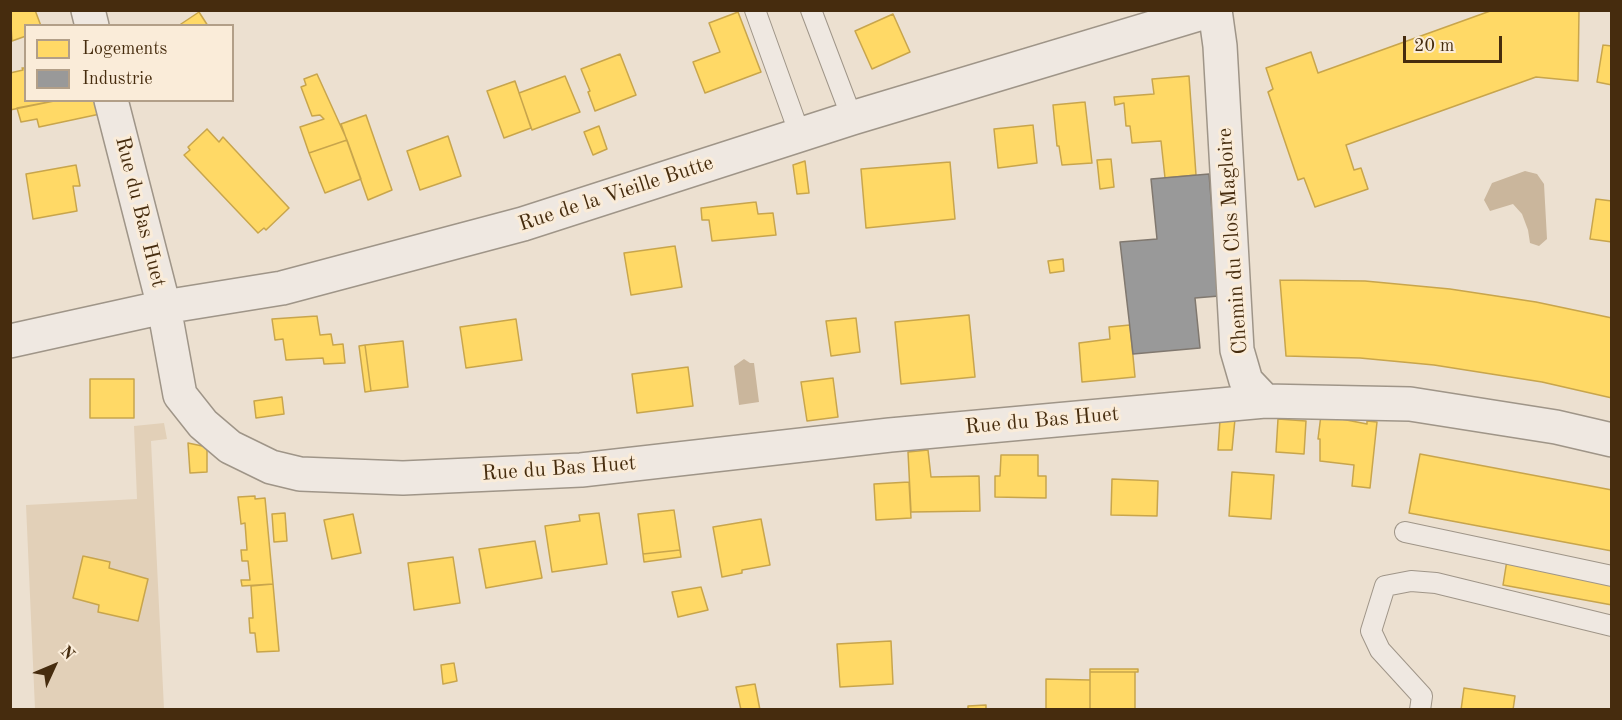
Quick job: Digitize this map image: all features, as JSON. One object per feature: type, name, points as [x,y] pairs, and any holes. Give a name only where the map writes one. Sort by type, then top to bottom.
[{"type":"street","name":"Rue de la Vieille Butte","points":[[10,341],[164,307],[282,288],[512,227],[852,118],[1213,10]]},
{"type":"street","name":"Chemin du Clos Magloire","points":[[1213,10],[1220,46],[1237,350],[1246,381],[1265,401]]},
{"type":"street","name":"Rue du Bas Huet","points":[[112,102],[164,307],[180,395],[203,424],[230,447],[272,467],[300,474],[403,478],[580,470],[890,435],[1265,401]]},
{"type":"street","points":[[1265,401],[1410,404],[1556,427],[1611,440]]},
{"type":"lane","points":[[754,10],[800,135]]},
{"type":"lane","points":[[811,10],[852,118]]},
{"type":"lane","points":[[1405,532],[1611,576]]},
{"type":"lane","points":[[1420,710],[1422,696],[1380,651],[1371,631],[1384,586],[1411,581],[1436,584],[1611,626]]},
{"type":"shaded area","points":[[1525,171],[1537,174],[1544,184],[1547,239],[1539,246],[1530,243],[1522,214],[1513,204],[1490,211],[1484,200],[1492,183]]},
{"type":"shaded area","points":[[744,359],[754,363],[759,402],[739,405],[734,366]]},
{"type":"shaded area","points":[[164,423],[167,439],[151,441],[164,709],[35,709],[26,505],[137,499],[134,426]]},
{"type":"building: Logements","points":[[10,10],[35,10],[40,24],[24,24],[24,37],[12,41]]},
{"type":"building: Logements","points":[[1493,10],[1579,10],[1578,81],[1536,77],[1346,145],[1354,170],[1361,168],[1368,189],[1315,207],[1304,178],[1298,180],[1268,92],[1273,89],[1266,68],[1311,52],[1318,73]]},
{"type":"building: Logements","points":[[199,12],[207,24],[181,24]]},
{"type":"building: Logements","points":[[738,12],[761,72],[705,93],[693,62],[720,52],[709,23]]},
{"type":"building: Logements","points":[[893,14],[910,52],[872,69],[855,31]]},
{"type":"building: Logements","points":[[1603,45],[1612,46],[1612,85],[1597,82]]},
{"type":"building: Logements","points":[[620,54],[636,95],[595,111],[581,69]]},
{"type":"building: Logements","points":[[24,68],[24,102],[49,102],[10,110],[10,73]]},
{"type":"building: Logements","points":[[317,74],[347,140],[309,153],[300,127],[324,119],[320,115],[312,116],[301,87],[306,85],[304,79]]},
{"type":"building: Logements","points":[[565,76],[580,112],[532,130],[519,93]]},
{"type":"building: Logements","points":[[1189,76],[1196,175],[1165,178],[1161,141],[1132,143],[1130,126],[1126,126],[1124,103],[1115,105],[1114,97],[1154,94],[1152,79]]},
{"type":"building: Logements","points":[[515,81],[531,128],[504,138],[487,91]]},
{"type":"building: Logements","points":[[48,102],[97,102],[100,114],[39,127],[37,119],[21,122],[17,108]]},
{"type":"building: Logements","points":[[1085,102],[1092,163],[1062,165],[1059,146],[1057,146],[1053,105]]},
{"type":"building: Logements","points":[[366,115],[392,190],[368,200],[341,124]]},
{"type":"building: Logements","points":[[1033,125],[1037,163],[998,168],[994,129]]},
{"type":"building: Logements","points":[[599,126],[607,149],[593,155],[584,132]]},
{"type":"building: Logements","points":[[207,129],[219,142],[223,137],[289,208],[266,230],[264,228],[258,233],[184,155],[190,150],[188,147]]},
{"type":"building: Logements","points":[[448,136],[461,176],[420,190],[407,151]]},
{"type":"building: Logements","points":[[347,140],[361,179],[325,193],[309,153]]},
{"type":"building: Logements","points":[[1111,159],[1114,187],[1100,189],[1097,160]]},
{"type":"building: Logements","points":[[805,161],[809,193],[797,194],[793,165]]},
{"type":"building: Logements","points":[[950,162],[955,219],[866,228],[861,169]]},
{"type":"building: Logements","points":[[76,165],[80,186],[73,186],[77,211],[33,219],[26,174]]},
{"type":"building: Logements","points":[[1596,199],[1612,201],[1612,242],[1590,239]]},
{"type":"building: Logements","points":[[756,202],[758,214],[773,213],[776,235],[712,241],[709,220],[702,220],[701,208]]},
{"type":"building: Logements","points":[[675,246],[682,287],[631,295],[624,253]]},
{"type":"building: Logements","points":[[1063,259],[1064,271],[1050,273],[1048,261]]},
{"type":"building: Logements","points":[[1280,280],[1365,281],[1450,289],[1536,302],[1612,318],[1612,398],[1542,382],[1434,365],[1360,358],[1286,356]]},
{"type":"building: Logements","points":[[969,315],[975,377],[901,384],[895,322]]},
{"type":"building: Logements","points":[[317,316],[320,335],[331,334],[333,345],[343,344],[345,363],[324,364],[323,358],[286,360],[283,339],[275,340],[272,319]]},
{"type":"building: Logements","points":[[856,318],[860,352],[831,356],[826,321]]},
{"type":"building: Logements","points":[[516,319],[522,360],[466,368],[460,327]]},
{"type":"building: Logements","points":[[1130,325],[1135,377],[1082,382],[1079,343],[1110,339],[1109,327]]},
{"type":"building: Logements","points":[[403,341],[408,387],[371,391],[365,345]]},
{"type":"building: Logements","points":[[365,345],[371,391],[365,392],[359,346]]},
{"type":"building: Logements","points":[[688,367],[693,406],[637,413],[632,374]]},
{"type":"building: Logements","points":[[833,378],[838,417],[807,421],[801,382]]},
{"type":"building: Logements","points":[[90,379],[134,379],[134,418],[90,418]]},
{"type":"building: Logements","points":[[282,397],[284,414],[256,418],[254,401]]},
{"type":"building: Logements","points":[[1321,415],[1367,424],[1367,421],[1377,422],[1370,488],[1352,486],[1354,465],[1320,461],[1320,439],[1318,439]]},
{"type":"building: Logements","points":[[1235,419],[1232,450],[1218,450],[1220,420]]},
{"type":"building: Logements","points":[[1278,419],[1306,421],[1304,454],[1276,452]]},
{"type":"building: Logements","points":[[188,443],[207,447],[207,472],[190,473]]},
{"type":"building: Logements","points":[[928,450],[931,477],[979,476],[980,511],[911,512],[908,452]]},
{"type":"building: Logements","points":[[1420,454],[1612,490],[1612,551],[1409,513]]},
{"type":"building: Logements","points":[[1001,455],[1038,455],[1038,476],[1046,476],[1046,498],[995,497],[995,476],[1000,476]]},
{"type":"building: Logements","points":[[1232,472],[1274,475],[1271,519],[1229,516]]},
{"type":"building: Logements","points":[[1112,479],[1158,481],[1157,516],[1111,515]]},
{"type":"building: Logements","points":[[909,482],[911,518],[876,520],[874,484]]},
{"type":"building: Logements","points":[[255,496],[255,499],[265,498],[273,584],[242,586],[241,580],[250,580],[248,561],[242,561],[241,550],[247,550],[245,523],[241,524],[238,497]]},
{"type":"building: Logements","points":[[674,510],[680,550],[643,554],[638,514]]},
{"type":"building: Logements","points":[[285,513],[287,541],[274,542],[272,514]]},
{"type":"building: Logements","points":[[599,513],[607,564],[552,572],[545,526],[580,521],[579,515]]},
{"type":"building: Logements","points":[[353,514],[361,553],[332,559],[324,520]]},
{"type":"building: Logements","points":[[761,519],[770,565],[742,570],[742,573],[722,577],[713,527]]},
{"type":"building: Logements","points":[[535,541],[542,578],[486,588],[479,549]]},
{"type":"building: Logements","points":[[680,550],[681,557],[644,562],[643,554]]},
{"type":"building: Logements","points":[[83,556],[110,562],[109,568],[148,579],[138,621],[98,612],[99,605],[73,598]]},
{"type":"building: Logements","points":[[453,557],[460,603],[414,610],[408,563]]},
{"type":"building: Logements","points":[[1507,560],[1612,579],[1612,605],[1503,585]]},
{"type":"building: Logements","points":[[273,584],[279,651],[257,652],[255,633],[250,633],[249,618],[253,618],[251,586]]},
{"type":"building: Logements","points":[[701,587],[708,610],[678,617],[672,592]]},
{"type":"building: Logements","points":[[891,641],[893,684],[840,687],[837,644]]},
{"type":"building: Logements","points":[[454,663],[457,681],[443,684],[441,665]]},
{"type":"building: Logements","points":[[1090,669],[1138,669],[1138,672],[1090,672]]},
{"type":"building: Logements","points":[[1090,672],[1135,672],[1135,710],[1090,710]]},
{"type":"building: Logements","points":[[1046,679],[1090,680],[1090,710],[1046,710]]},
{"type":"building: Logements","points":[[755,684],[760,710],[741,710],[736,687]]},
{"type":"building: Logements","points":[[1464,688],[1515,696],[1513,710],[1461,710]]},
{"type":"building: Logements","points":[[986,705],[986,710],[968,710],[968,706]]},
{"type":"building: Industrie","points":[[1209,174],[1219,296],[1195,298],[1200,348],[1133,354],[1120,242],[1157,239],[1151,179]]}]
